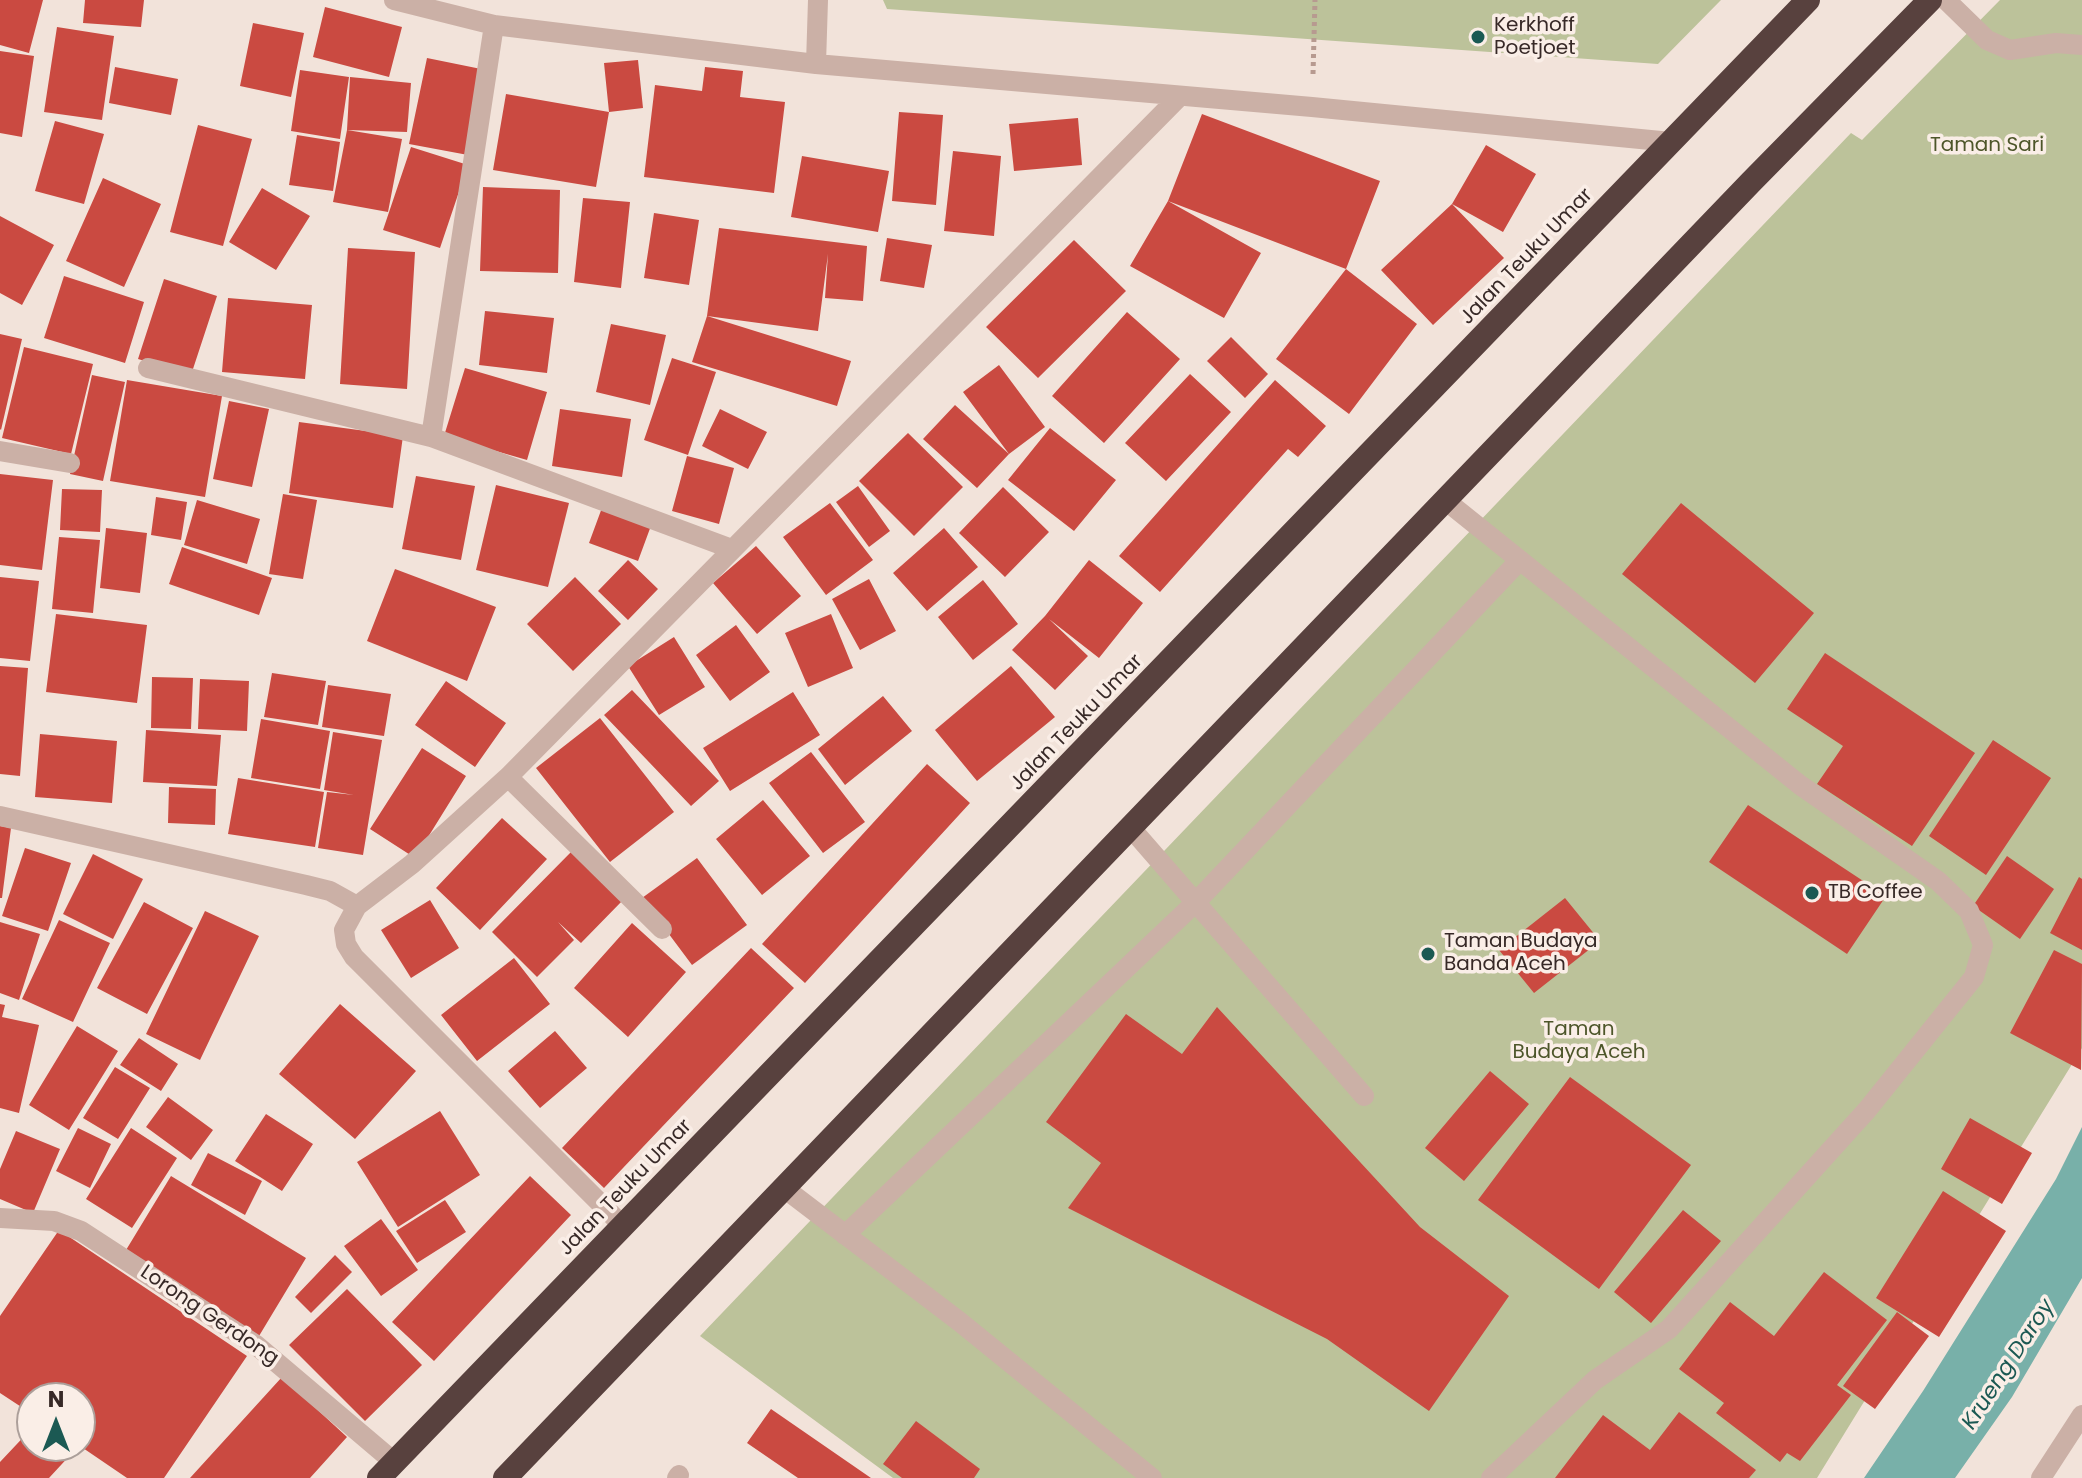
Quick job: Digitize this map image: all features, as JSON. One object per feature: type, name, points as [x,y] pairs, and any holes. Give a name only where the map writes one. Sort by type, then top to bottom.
[{"type":"highway","name":"Jalan Teuku Umar","points":[[387,1470],[1808,0]]},
{"type":"highway","points":[[505,1478],[1930,0]]},
{"type":"street","points":[[394,0],[494,25],[816,64],[1671,142]]},
{"type":"street","points":[[816,64],[818,0]]},
{"type":"street","points":[[1946,0],[1987,40],[2010,50],[2056,43],[2082,45]]},
{"type":"street","points":[[431,437],[494,25]]},
{"type":"street","points":[[623,1226],[354,957],[346,944],[344,930],[357,906],[412,864],[508,777],[1179,97]]},
{"type":"street","points":[[148,368],[431,437],[732,549]]},
{"type":"street","points":[[0,451],[70,463]]},
{"type":"street","points":[[1445,500],[1800,785],[1938,881],[1969,911],[1983,945],[1974,977],[1867,1110],[1669,1329],[1595,1380],[1491,1478]]},
{"type":"street","points":[[845,1235],[1196,902],[1520,560]]},
{"type":"street","points":[[508,777],[662,929]]},
{"type":"street","points":[[0,816],[330,891],[357,906]]},
{"type":"street","points":[[1130,827],[1364,1096]]},
{"type":"street","points":[[784,1188],[960,1322],[1152,1478]]},
{"type":"street","name":"Lorong Gerdong","points":[[0,1218],[54,1221],[81,1231],[256,1345],[387,1470]]},
{"type":"street","points":[[2041,1478],[2082,1415]]},
{"type":"path","points":[[1312,107],[1315,0]]},
{"type":"green space","name":"Kerkhoff Poetjoet","points":[[883,0],[1721,0],[1658,64],[887,9]]},
{"type":"green space","name":"Taman Budaya Aceh","points":[[2000,0],[2082,0],[2082,1048],[1817,1478],[893,1478],[700,1336],[1851,133],[1862,140]]},
{"type":"water","name":"Krueng Daroy","points":[[2082,1127],[2082,1278],[2012,1397],[1955,1478],[1864,1478],[1923,1391],[2056,1179]]},
{"type":"building","points":[[0,0],[43,0],[29,53],[0,45]]},
{"type":"building","points":[[85,0],[144,0],[141,27],[83,23]]},
{"type":"building","points":[[325,7],[402,27],[389,77],[313,57]]},
{"type":"building","points":[[253,23],[304,33],[291,97],[240,86]]},
{"type":"building","points":[[57,27],[114,36],[102,120],[44,112]]},
{"type":"building","points":[[0,51],[34,56],[22,137],[0,133]]},
{"type":"building","points":[[427,58],[486,70],[468,155],[409,144]]},
{"type":"building","points":[[638,60],[643,108],[609,112],[604,63]]},
{"type":"building","points":[[115,67],[178,79],[171,115],[109,103]]},
{"type":"building","points":[[705,67],[743,71],[740,97],[785,102],[774,193],[644,177],[655,85],[702,91]]},
{"type":"building","points":[[300,70],[349,77],[340,139],[291,131]]},
{"type":"building","points":[[350,77],[411,83],[407,132],[347,130]]},
{"type":"building","points":[[506,94],[609,112],[596,187],[493,170]]},
{"type":"building","points":[[899,112],[943,115],[936,205],[892,201]]},
{"type":"building","points":[[1202,114],[1380,181],[1346,269],[1168,201]]},
{"type":"building","points":[[1078,118],[1082,165],[1014,171],[1009,124]]},
{"type":"building","points":[[55,121],[104,134],[84,204],[35,191]]},
{"type":"building","points":[[198,125],[252,139],[223,246],[170,232]]},
{"type":"building","points":[[347,130],[402,139],[388,212],[333,202]]},
{"type":"building","points":[[297,135],[340,142],[333,191],[289,185]]},
{"type":"building","points":[[1486,145],[1536,174],[1503,232],[1452,204]]},
{"type":"building","points":[[411,147],[468,165],[440,248],[383,230]]},
{"type":"building","points":[[953,151],[1001,156],[994,236],[944,231]]},
{"type":"building","points":[[802,156],[889,171],[878,232],[791,217]]},
{"type":"building","points":[[103,178],[161,204],[124,287],[66,261]]},
{"type":"building","points":[[483,187],[560,190],[558,273],[480,271]]},
{"type":"building","points":[[262,188],[310,216],[276,270],[229,242]]},
{"type":"building","points":[[583,198],[630,202],[621,288],[574,282]]},
{"type":"building","points":[[1168,201],[1261,253],[1224,318],[1130,266]]},
{"type":"building","points":[[1452,204],[1504,258],[1433,325],[1381,270]]},
{"type":"building","points":[[654,213],[699,220],[689,285],[644,278]]},
{"type":"building","points":[[0,216],[54,245],[22,305],[0,293]]},
{"type":"building","points":[[719,228],[867,246],[863,301],[825,298],[828,254],[818,331],[707,316]]},
{"type":"building","points":[[887,238],[932,245],[924,288],[880,281]]},
{"type":"building","points":[[1074,240],[1126,291],[1038,378],[986,327]]},
{"type":"building","points":[[348,248],[415,252],[407,389],[340,384]]},
{"type":"building","points":[[1346,269],[1417,324],[1349,414],[1276,359]]},
{"type":"building","points":[[64,276],[144,302],[125,363],[44,338]]},
{"type":"building","points":[[164,279],[217,296],[191,375],[138,359]]},
{"type":"building","points":[[228,298],[312,305],[305,379],[222,372]]},
{"type":"building","points":[[485,311],[554,318],[547,373],[479,365]]},
{"type":"building","points":[[1127,312],[1180,359],[1104,443],[1052,396]]},
{"type":"building","points":[[707,316],[851,361],[837,406],[692,362]]},
{"type":"building","points":[[611,324],[666,335],[650,405],[596,392]]},
{"type":"building","points":[[0,334],[22,339],[1,430],[0,429]]},
{"type":"building","points":[[1231,337],[1268,374],[1245,398],[1207,361]]},
{"type":"building","points":[[24,347],[93,364],[71,454],[2,438]]},
{"type":"building","points":[[672,358],[716,372],[688,455],[644,440]]},
{"type":"building","points":[[999,365],[1045,427],[1009,454],[963,392]]},
{"type":"building","points":[[465,368],[547,392],[527,460],[444,436]]},
{"type":"building","points":[[1190,374],[1231,412],[1166,481],[1125,443]]},
{"type":"building","points":[[92,375],[125,382],[103,481],[70,474]]},
{"type":"building","points":[[127,380],[222,396],[205,497],[110,481]]},
{"type":"building","points":[[1275,380],[1326,426],[1298,457],[1288,449],[1160,592],[1119,556]]},
{"type":"building","points":[[229,401],[269,409],[252,487],[213,479]]},
{"type":"building","points":[[955,405],[1009,454],[977,488],[923,439]]},
{"type":"building","points":[[560,409],[631,419],[622,477],[552,466]]},
{"type":"building","points":[[720,409],[767,432],[748,469],[702,446]]},
{"type":"building","points":[[299,422],[403,436],[393,508],[289,493]]},
{"type":"building","points":[[1050,428],[1116,480],[1074,531],[1008,480]]},
{"type":"building","points":[[908,433],[963,487],[914,536],[859,481]]},
{"type":"building","points":[[687,456],[734,468],[719,524],[672,511]]},
{"type":"building","points":[[0,474],[53,480],[42,570],[0,565]]},
{"type":"building","points":[[416,476],[475,486],[461,560],[402,549]]},
{"type":"building","points":[[496,485],[569,503],[548,587],[476,570]]},
{"type":"building","points":[[858,486],[890,531],[869,547],[836,502]]},
{"type":"building","points":[[1003,487],[1049,532],[1005,577],[959,533]]},
{"type":"building","points":[[62,489],[102,490],[100,532],[60,530]]},
{"type":"building","points":[[283,494],[317,500],[303,579],[269,574]]},
{"type":"building","points":[[156,497],[187,502],[181,540],[151,535]]},
{"type":"building","points":[[197,500],[260,519],[247,564],[184,545]]},
{"type":"building","points":[[830,503],[873,560],[826,595],[783,537]]},
{"type":"building","points":[[1681,503],[1814,613],[1755,683],[1622,574]]},
{"type":"building","points":[[603,505],[652,523],[638,561],[589,543]]},
{"type":"building","points":[[106,528],[147,533],[140,593],[100,588]]},
{"type":"building","points":[[944,528],[978,567],[927,611],[893,573]]},
{"type":"building","points":[[59,537],[100,540],[93,613],[52,609]]},
{"type":"building","points":[[756,546],[801,596],[757,634],[713,583]]},
{"type":"building","points":[[182,547],[272,578],[259,615],[169,584]]},
{"type":"building","points":[[628,560],[658,589],[628,620],[598,591]]},
{"type":"building","points":[[1089,560],[1143,603],[1099,658],[1049,619],[1088,656],[1055,690],[1012,650],[1045,616]]},
{"type":"building","points":[[395,569],[496,607],[467,681],[367,641]]},
{"type":"building","points":[[0,577],[39,581],[30,661],[0,658]]},
{"type":"building","points":[[575,577],[621,624],[573,671],[527,624]]},
{"type":"building","points":[[869,579],[896,631],[860,650],[832,599]]},
{"type":"building","points":[[983,580],[1018,624],[973,660],[938,617]]},
{"type":"building","points":[[56,614],[147,625],[137,703],[46,692]]},
{"type":"building","points":[[831,614],[853,668],[808,687],[785,633]]},
{"type":"building","points":[[736,625],[770,672],[730,701],[696,655]]},
{"type":"building","points":[[674,637],[705,687],[659,715],[628,666]]},
{"type":"building","points":[[1825,653],[1975,753],[1912,846],[1817,784],[1843,746],[1787,709]]},
{"type":"building","points":[[0,666],[28,668],[20,776],[0,774]]},
{"type":"building","points":[[1011,666],[1055,717],[977,781],[935,730]]},
{"type":"building","points":[[272,673],[326,681],[318,725],[264,717]]},
{"type":"building","points":[[152,677],[193,678],[191,729],[151,728]]},
{"type":"building","points":[[200,679],[249,681],[247,731],[198,729]]},
{"type":"building","points":[[446,681],[506,723],[475,767],[415,725]]},
{"type":"building","points":[[328,685],[391,694],[384,736],[322,727]]},
{"type":"building","points":[[632,690],[719,781],[691,806],[604,715]]},
{"type":"building","points":[[793,692],[820,735],[730,791],[703,748]]},
{"type":"building","points":[[883,696],[912,731],[845,785],[818,749]]},
{"type":"building","points":[[600,718],[674,812],[610,862],[536,768]]},
{"type":"building","points":[[261,719],[330,731],[320,789],[251,778]]},
{"type":"building","points":[[146,730],[221,735],[217,786],[143,782]]},
{"type":"building","points":[[333,732],[382,740],[363,855],[318,848],[327,792],[354,795],[324,790]]},
{"type":"building","points":[[40,734],[117,741],[112,803],[35,797]]},
{"type":"building","points":[[1993,740],[2051,778],[1986,875],[1929,836]]},
{"type":"building","points":[[422,748],[466,776],[415,858],[370,829]]},
{"type":"building","points":[[811,752],[865,822],[823,853],[769,783]]},
{"type":"building","points":[[927,764],[970,803],[805,983],[762,944]]},
{"type":"building","points":[[238,778],[324,792],[315,847],[228,834]]},
{"type":"building","points":[[169,787],[216,789],[215,825],[168,823]]},
{"type":"building","points":[[763,800],[810,856],[762,895],[716,839]]},
{"type":"building","points":[[1748,805],[1886,896],[1847,954],[1709,862]]},
{"type":"building","points":[[502,818],[547,859],[480,930],[436,888]]},
{"type":"building","points":[[0,826],[11,828],[2,898],[0,898]]},
{"type":"building","points":[[25,848],[71,863],[48,931],[2,916]]},
{"type":"building","points":[[572,851],[623,900],[581,943],[558,922],[574,940],[537,977],[492,932]]},
{"type":"building","points":[[93,854],[143,879],[113,939],[63,914]]},
{"type":"building","points":[[2007,856],[2054,889],[2020,939],[1973,906]]},
{"type":"building","points":[[697,858],[747,925],[692,965],[642,898]]},
{"type":"building","points":[[2079,877],[2082,879],[2082,950],[2050,933]]},
{"type":"building","points":[[1565,898],[1600,941],[1534,993],[1499,950]]},
{"type":"building","points":[[430,900],[459,948],[411,978],[381,930]]},
{"type":"building","points":[[144,902],[193,928],[147,1014],[97,988]]},
{"type":"building","points":[[205,911],[259,936],[200,1060],[146,1034]]},
{"type":"building","points":[[59,920],[110,943],[73,1022],[22,999]]},
{"type":"building","points":[[0,922],[40,934],[19,1000],[0,993]]},
{"type":"building","points":[[632,923],[686,972],[628,1037],[574,988]]},
{"type":"building","points":[[751,948],[794,988],[604,1188],[562,1148]]},
{"type":"building","points":[[2054,950],[2082,964],[2081,1070],[2010,1033]]},
{"type":"building","points":[[514,958],[550,1004],[477,1061],[441,1015]]},
{"type":"building","points":[[0,1004],[5,1005],[2,1017],[39,1025],[19,1113],[0,1108]]},
{"type":"building","points":[[340,1004],[416,1071],[355,1139],[279,1074]]},
{"type":"building","points":[[1217,1007],[1420,1227],[1509,1296],[1429,1411],[1327,1339],[1068,1208],[1101,1163],[1046,1122],[1126,1014],[1182,1054]]},
{"type":"building","points":[[77,1026],[118,1051],[69,1130],[29,1105]]},
{"type":"building","points":[[555,1031],[587,1068],[540,1108],[508,1071]]},
{"type":"building","points":[[139,1038],[178,1064],[161,1091],[120,1065]]},
{"type":"building","points":[[115,1067],[150,1088],[118,1139],[83,1118]]},
{"type":"building","points":[[1490,1071],[1529,1104],[1464,1181],[1425,1148]]},
{"type":"building","points":[[1570,1077],[1691,1165],[1599,1289],[1478,1200]]},
{"type":"building","points":[[168,1097],[213,1130],[191,1160],[146,1127]]},
{"type":"building","points":[[440,1111],[480,1175],[398,1227],[357,1162]]},
{"type":"building","points":[[266,1114],[313,1144],[282,1191],[235,1161]]},
{"type":"building","points":[[1970,1118],[2032,1153],[2002,1204],[1941,1169]]},
{"type":"building","points":[[78,1128],[111,1144],[90,1188],[56,1171]]},
{"type":"building","points":[[131,1128],[177,1158],[132,1228],[86,1199]]},
{"type":"building","points":[[16,1131],[60,1149],[33,1213],[0,1199],[0,1169]]},
{"type":"building","points":[[208,1153],[262,1181],[245,1215],[191,1185]]},
{"type":"building","points":[[171,1176],[306,1258],[259,1336],[123,1255]]},
{"type":"building","points":[[530,1176],[571,1215],[434,1361],[392,1322]]},
{"type":"building","points":[[1943,1191],[2006,1231],[1939,1337],[1876,1298]]},
{"type":"building","points":[[445,1200],[466,1232],[417,1263],[396,1231]]},
{"type":"building","points":[[1683,1210],[1721,1241],[1651,1323],[1614,1292]]},
{"type":"building","points":[[381,1219],[418,1270],[381,1296],[344,1246]]},
{"type":"building","points":[[59,1230],[247,1356],[164,1478],[127,1478],[96,1457],[96,1382],[16,1382],[16,1404],[0,1393],[0,1316]]},
{"type":"building","points":[[335,1255],[352,1272],[311,1313],[295,1297]]},
{"type":"building","points":[[1824,1272],[1887,1320],[1837,1385],[1851,1395],[1800,1461],[1787,1453],[1780,1462],[1716,1413],[1724,1403],[1679,1369],[1730,1302],[1774,1336]]},
{"type":"building","points":[[347,1289],[422,1365],[365,1421],[289,1345]]},
{"type":"building","points":[[1897,1312],[1929,1336],[1875,1409],[1843,1386]]},
{"type":"building","points":[[282,1377],[347,1437],[310,1478],[190,1478]]},
{"type":"building","points":[[771,1409],[871,1478],[798,1478],[747,1443]]},
{"type":"building","points":[[1679,1412],[1756,1470],[1749,1478],[1555,1478],[1603,1415],[1650,1450]]},
{"type":"building","points":[[916,1421],[980,1469],[974,1478],[902,1478],[883,1464]]},
{"type":"building","points":[[16,1445],[16,1462],[64,1462],[49,1478],[0,1478],[0,1462]]},
{"type":"place","name":"Kerkhoff Poetjoet","points":[[1478,37]]},
{"type":"place","name":"TB Coffee","points":[[1812,893]]},
{"type":"place","name":"Taman Budaya Banda Aceh","points":[[1428,954]]},
{"type":"park label","name":"Taman Sari","points":[[1987,146]]}]
